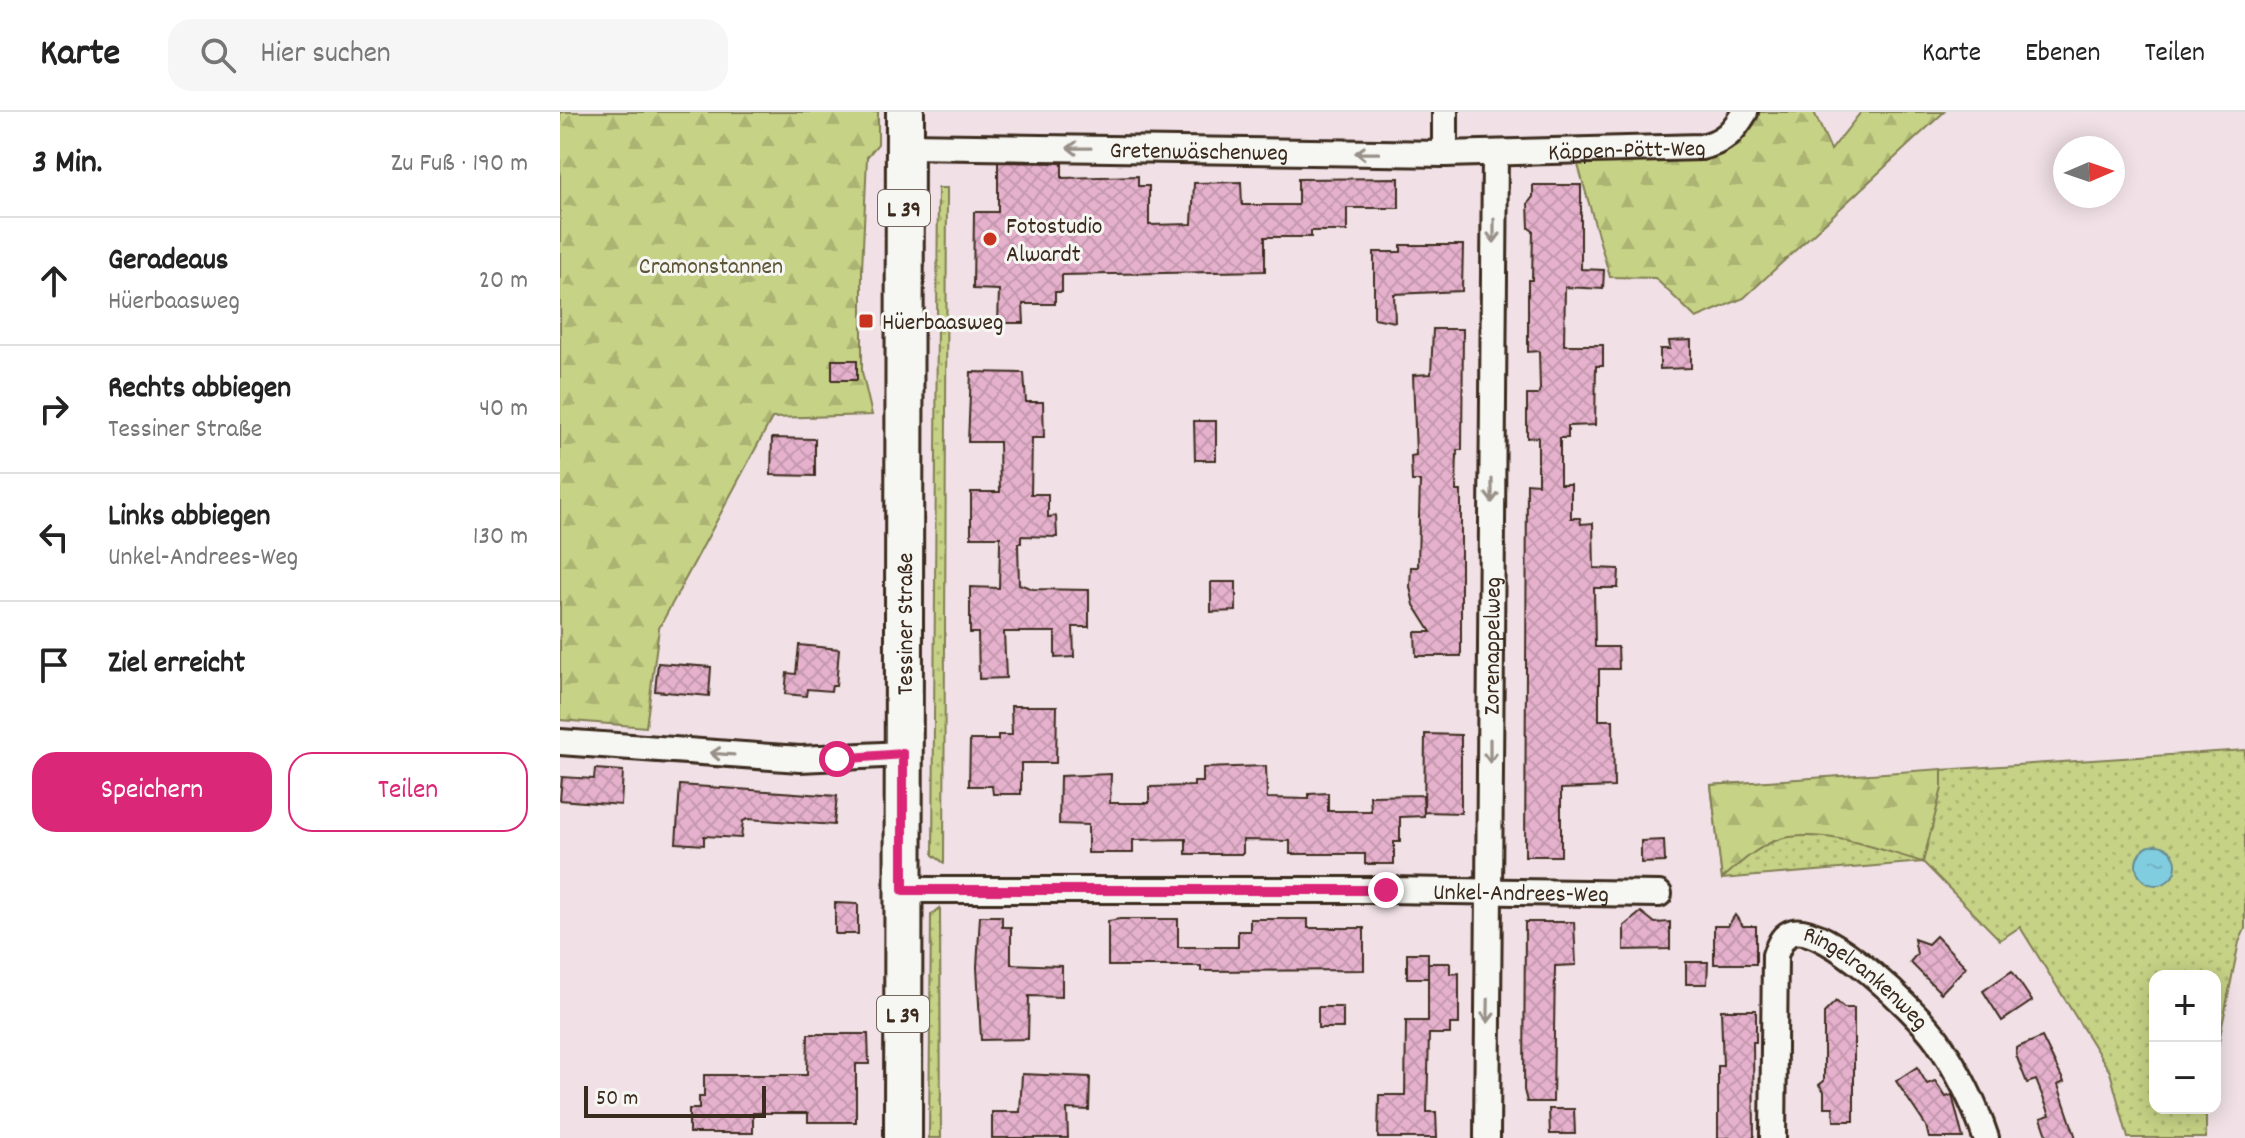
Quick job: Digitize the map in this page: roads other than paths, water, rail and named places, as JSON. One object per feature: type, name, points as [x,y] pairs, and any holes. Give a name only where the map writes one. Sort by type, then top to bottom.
[{"type":"main road","name":"Tessiner Straße","points":[[903,1138],[905,129]]},
{"type":"street","points":[[1445,112],[1445,154]]},
{"type":"street","name":"Käppen-Pött-Weg","points":[[1495,153],[1701,147],[1719,143],[1735,130],[1745,112]]},
{"type":"street","name":"Gretenwäschenweg","points":[[905,129],[956,146],[1495,153]]},
{"type":"street","name":"Zorenappelweg","points":[[1487,1138],[1495,153]]},
{"type":"street","points":[[560,742],[800,759],[903,754]]},
{"type":"street","name":"Unkel-Andrees-Weg","points":[[903,890],[1659,894]]},
{"type":"street","name":"Ringelrankenweg","points":[[1773,1138],[1775,955],[1784,936],[1793,932],[1811,933],[1874,975],[1935,1037],[1973,1098],[1986,1138]]},
{"type":"water","points":[[2156,845],[2170,851],[2176,865],[2170,879],[2156,885],[2142,879],[2136,865],[2142,851]]},
{"type":"place","name":"Fotostudio Alwardt","points":[[990,239]]},
{"type":"place","name":"Hüerbaasweg","points":[[866,321]]},
{"type":"park label","name":"Cramonstannen","points":[[711,265]]}]
